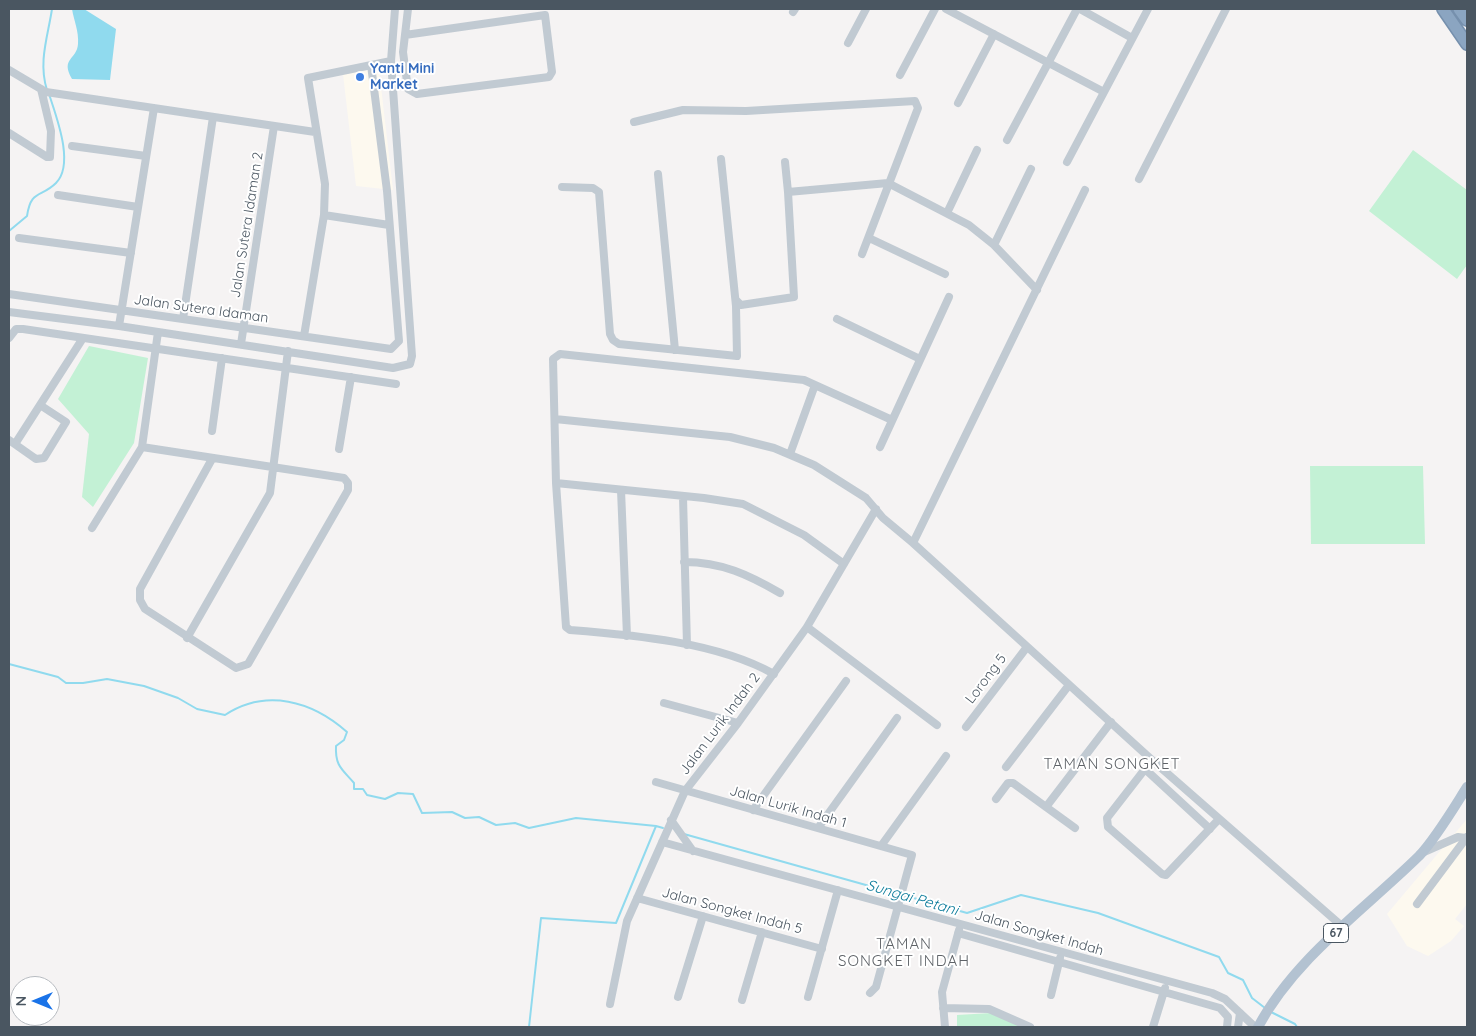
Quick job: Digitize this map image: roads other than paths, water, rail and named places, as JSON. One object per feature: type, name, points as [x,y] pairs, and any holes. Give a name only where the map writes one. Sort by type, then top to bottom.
[{"type":"highway","points":[[1443,9],[1467,44]]},
{"type":"highway","points":[[1459,9],[1467,20]]},
{"type":"main road","name":"67","points":[[1258,1024],[1272,1003],[1300,970],[1420,854],[1467,787]]},
{"type":"street","points":[[9,312],[119,326],[393,368],[410,364],[412,356],[391,61],[395,9]]},
{"type":"street","points":[[405,35],[546,15],[552,69],[549,77],[418,94],[412,92],[408,89],[403,58],[405,35],[408,9]]},
{"type":"street","points":[[848,43],[866,9]]},
{"type":"street","points":[[900,74],[935,9]]},
{"type":"street","points":[[946,9],[1104,92]]},
{"type":"street","points":[[1007,140],[1078,9],[1132,38]]},
{"type":"street","points":[[1067,162],[1148,9]]},
{"type":"street","points":[[1139,179],[1226,9]]},
{"type":"street","points":[[958,103],[994,34]]},
{"type":"street","points":[[304,336],[324,215],[324,184],[308,78],[391,61]]},
{"type":"street","points":[[324,215],[389,225],[387,191],[371,64]]},
{"type":"street","points":[[9,70],[46,91],[315,132]]},
{"type":"street","points":[[9,133],[47,157],[50,156],[51,131],[46,91]]},
{"type":"street","points":[[634,122],[683,110],[746,111],[915,101],[918,108],[862,254]]},
{"type":"street","points":[[119,326],[154,108]]},
{"type":"street","points":[[183,319],[214,117]]},
{"type":"street","name":"Jalan Sutera Idaman 2","points":[[241,344],[274,126]]},
{"type":"street","points":[[72,146],[146,156]]},
{"type":"street","points":[[947,213],[977,150]]},
{"type":"street","points":[[562,188],[593,188],[599,192],[610,334],[613,340],[619,344],[737,356],[736,300],[721,159]]},
{"type":"street","points":[[736,300],[741,305],[794,296],[785,162]]},
{"type":"street","points":[[994,245],[1031,169]]},
{"type":"street","points":[[658,174],[675,350]]},
{"type":"street","points":[[788,192],[888,184],[969,225],[994,245],[1037,290]]},
{"type":"street","points":[[913,543],[1085,190]]},
{"type":"street","points":[[58,195],[138,207]]},
{"type":"street","name":"Jalan Sutera Idaman","points":[[9,294],[391,349],[399,341],[389,225]]},
{"type":"street","points":[[19,238],[130,253]]},
{"type":"street","points":[[869,238],[945,274]]},
{"type":"street","points":[[880,447],[949,297]]},
{"type":"street","points":[[837,320],[920,359]]},
{"type":"street","points":[[9,338],[16,329],[23,329],[396,384]]},
{"type":"street","points":[[92,528],[142,448],[158,332]]},
{"type":"street","points":[[40,405],[64,420],[65,426],[40,460],[12,442],[40,405],[83,338]]},
{"type":"street","points":[[187,638],[270,493],[288,351]]},
{"type":"street","points":[[774,674],[747,661],[687,645],[566,628],[556,483],[553,359],[560,354],[804,380],[892,420]]},
{"type":"street","points":[[212,431],[222,358]]},
{"type":"street","points":[[339,449],[351,377]]},
{"type":"street","points":[[790,454],[815,385]]},
{"type":"street","points":[[555,420],[730,437],[790,454],[814,465],[870,500],[883,518],[1152,760],[1343,927]]},
{"type":"street","points":[[142,448],[344,478],[348,483],[348,490],[248,664],[236,668],[145,609],[140,600],[140,590],[212,459]]},
{"type":"street","points":[[556,483],[743,504],[804,535],[844,564]]},
{"type":"street","points":[[621,490],[627,636]]},
{"type":"street","points":[[683,497],[687,645]]},
{"type":"street","name":"Jalan Lurik Indah 2","points":[[610,1004],[624,932],[636,898],[685,791],[738,723],[807,627],[876,509]]},
{"type":"street","points":[[684,562],[728,567],[751,576],[780,593]]},
{"type":"street","points":[[807,627],[937,725]]},
{"type":"street","name":"Lorong 5","points":[[966,727],[1027,647]]},
{"type":"street","points":[[753,810],[846,680]]},
{"type":"street","points":[[1006,767],[1069,685]]},
{"type":"street","points":[[664,703],[738,723]]},
{"type":"street","points":[[818,828],[896,718]]},
{"type":"street","points":[[1046,807],[1111,722]]},
{"type":"street","points":[[881,846],[946,756]]},
{"type":"street","points":[[1152,760],[1107,818],[1108,827],[1121,839],[1162,874],[1166,875],[1219,819]]},
{"type":"street","points":[[1145,769],[1210,829]]},
{"type":"street","name":"Jalan Lurik Indah 1","points":[[656,782],[912,855],[899,903]]},
{"type":"street","points":[[996,799],[1006,785],[1011,782],[1075,828]]},
{"type":"street","points":[[672,820],[692,851]]},
{"type":"street","points":[[1417,904],[1467,838],[1458,836],[1420,854]]},
{"type":"street","name":"Jalan Songket Indah","points":[[662,842],[838,890],[899,903],[961,924],[1219,996],[1240,1013],[1258,1024]]},
{"type":"street","points":[[808,997],[838,890]]},
{"type":"street","name":"Jalan Songket Indah 5","points":[[636,898],[822,949]]},
{"type":"street","points":[[870,993],[876,987],[899,903]]},
{"type":"street","points":[[678,997],[703,916]]},
{"type":"street","points":[[945,1027],[942,992],[961,924]]},
{"type":"street","points":[[742,1000],[762,932]]},
{"type":"street","points":[[958,933],[1220,1008],[1228,1017],[1227,1027]]},
{"type":"street","points":[[1051,995],[1062,952]]},
{"type":"street","points":[[1154,1026],[1167,981]]},
{"type":"street","points":[[943,1008],[989,1009],[1030,1027]]},
{"type":"street","points":[[1238,1027],[1240,1013]]},
{"type":"water","points":[[72,9],[84,9],[116,29],[110,80],[72,79],[68,63],[77,49],[78,39]]},
{"type":"waterway","points":[[47,90],[43,69],[52,9]]},
{"type":"waterway","points":[[9,231],[27,216],[34,198],[51,188],[61,175],[64,164],[64,152],[49,94]]},
{"type":"waterway","points":[[9,664],[58,677],[66,683],[83,683],[107,679],[144,686],[178,698],[197,709],[225,715],[256,702],[272,700],[304,706],[319,712],[347,732],[344,740],[336,746],[336,753],[338,763],[354,783],[354,789],[363,789],[367,795],[385,799],[398,793],[413,794],[422,813],[452,812],[465,818],[479,817],[496,825],[515,823],[529,828],[576,818],[656,826]]},
{"type":"waterway","name":"Sungai Petani","points":[[529,1027],[541,918],[616,923],[656,826],[663,828]]},
{"type":"waterway","name":"Sungai Petani","points":[[684,834],[898,894]]},
{"type":"waterway","name":"Sungai Petani","points":[[903,895],[967,913],[1021,895],[1098,913],[1219,957],[1228,973],[1243,980],[1252,998],[1265,1008]]},
{"type":"waterway","points":[[1271,1012],[1295,1024],[1297,1027]]},
{"type":"place","name":"Yanti Mini Market","points":[[360,77]]},
{"type":"district","name":"TAMAN SONGKET","points":[[1112,764]]},
{"type":"district","name":"TAMAN SONGKET INDAH","points":[[904,952]]}]
